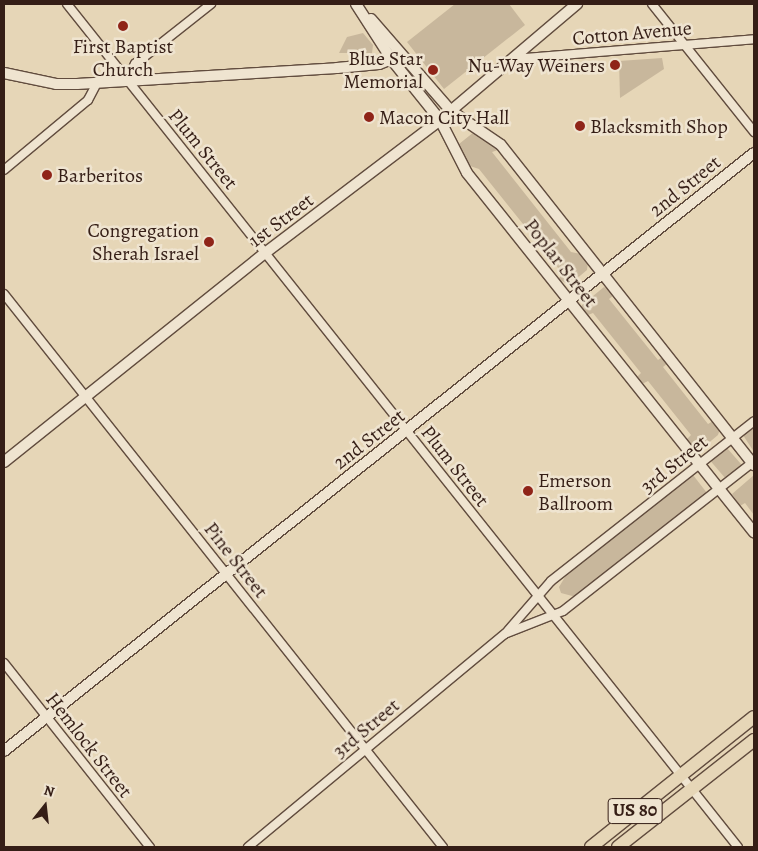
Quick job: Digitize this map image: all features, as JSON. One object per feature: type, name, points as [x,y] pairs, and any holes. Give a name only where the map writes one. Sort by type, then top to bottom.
[{"type":"main road","name":"US 80","points":[[591,847],[754,717]]},
{"type":"main road","name":"US 80","points":[[618,847],[754,740]]},
{"type":"street","name":"Plum Street","points":[[67,4],[127,82],[738,847]]},
{"type":"street","points":[[127,82],[135,64],[212,4]]},
{"type":"street","name":"Poplar Street","points":[[356,4],[403,53],[451,111],[501,145],[753,463]]},
{"type":"street","name":"Poplar Street","points":[[356,4],[392,60],[440,120],[467,173],[721,488],[754,533]]},
{"type":"street","name":"1st Street","points":[[4,462],[265,253],[440,120],[514,59],[538,34],[577,4]]},
{"type":"street","points":[[652,4],[754,132]]},
{"type":"street","name":"Cotton Avenue","points":[[514,59],[754,39]]},
{"type":"street","points":[[4,73],[56,84],[127,82],[337,68],[392,60],[403,53]]},
{"type":"street","points":[[4,170],[88,100],[97,83]]},
{"type":"street","name":"2nd Street","points":[[4,751],[754,153]]},
{"type":"street","name":"Pine Street","points":[[4,294],[443,847]]},
{"type":"street","name":"3rd Street","points":[[248,847],[367,751],[505,634],[551,581],[754,421]]},
{"type":"street","name":"3rd Street","points":[[505,634],[563,611],[753,463]]},
{"type":"street","name":"Hemlock Street","points":[[4,663],[150,847]]},
{"type":"shaded area","points":[[455,4],[509,4],[525,25],[444,89],[407,42]]},
{"type":"shaded area","points":[[363,33],[373,45],[372,53],[339,53],[347,37]]},
{"type":"shaded area","points":[[662,58],[664,69],[620,98],[619,61]]},
{"type":"shaded area","points":[[474,132],[498,150],[492,152],[571,252],[581,254],[588,262],[587,270],[569,285],[558,279],[563,274],[479,169],[470,166],[459,144]]},
{"type":"shaded area","points":[[604,287],[614,295],[609,299],[658,360],[664,356],[668,363],[663,367],[708,424],[713,421],[720,429],[718,435],[700,450],[693,449],[686,440],[691,435],[648,381],[642,384],[637,377],[641,373],[593,313],[588,315],[581,308],[582,305]]},
{"type":"shaded area","points":[[754,425],[754,452],[743,435]]},
{"type":"shaded area","points":[[727,448],[742,465],[726,479],[711,462]]},
{"type":"shaded area","points":[[693,475],[707,493],[576,597],[561,593],[559,587],[565,577],[627,525]]},
{"type":"shaded area","points":[[754,475],[754,515],[745,503],[740,506],[732,494]]},
{"type":"place","name":"First Baptist Church","points":[[123,26]]},
{"type":"place","name":"Nu-Way Weiners","points":[[615,65]]},
{"type":"place","name":"Blue Star Memorial","points":[[433,70]]},
{"type":"place","name":"Macon City Hall","points":[[369,117]]},
{"type":"place","name":"Blacksmith Shop","points":[[580,126]]},
{"type":"place","name":"Barberitos","points":[[47,175]]},
{"type":"place","name":"Congregation Sherah Israel","points":[[209,242]]},
{"type":"place","name":"Emerson Ballroom","points":[[528,491]]}]
